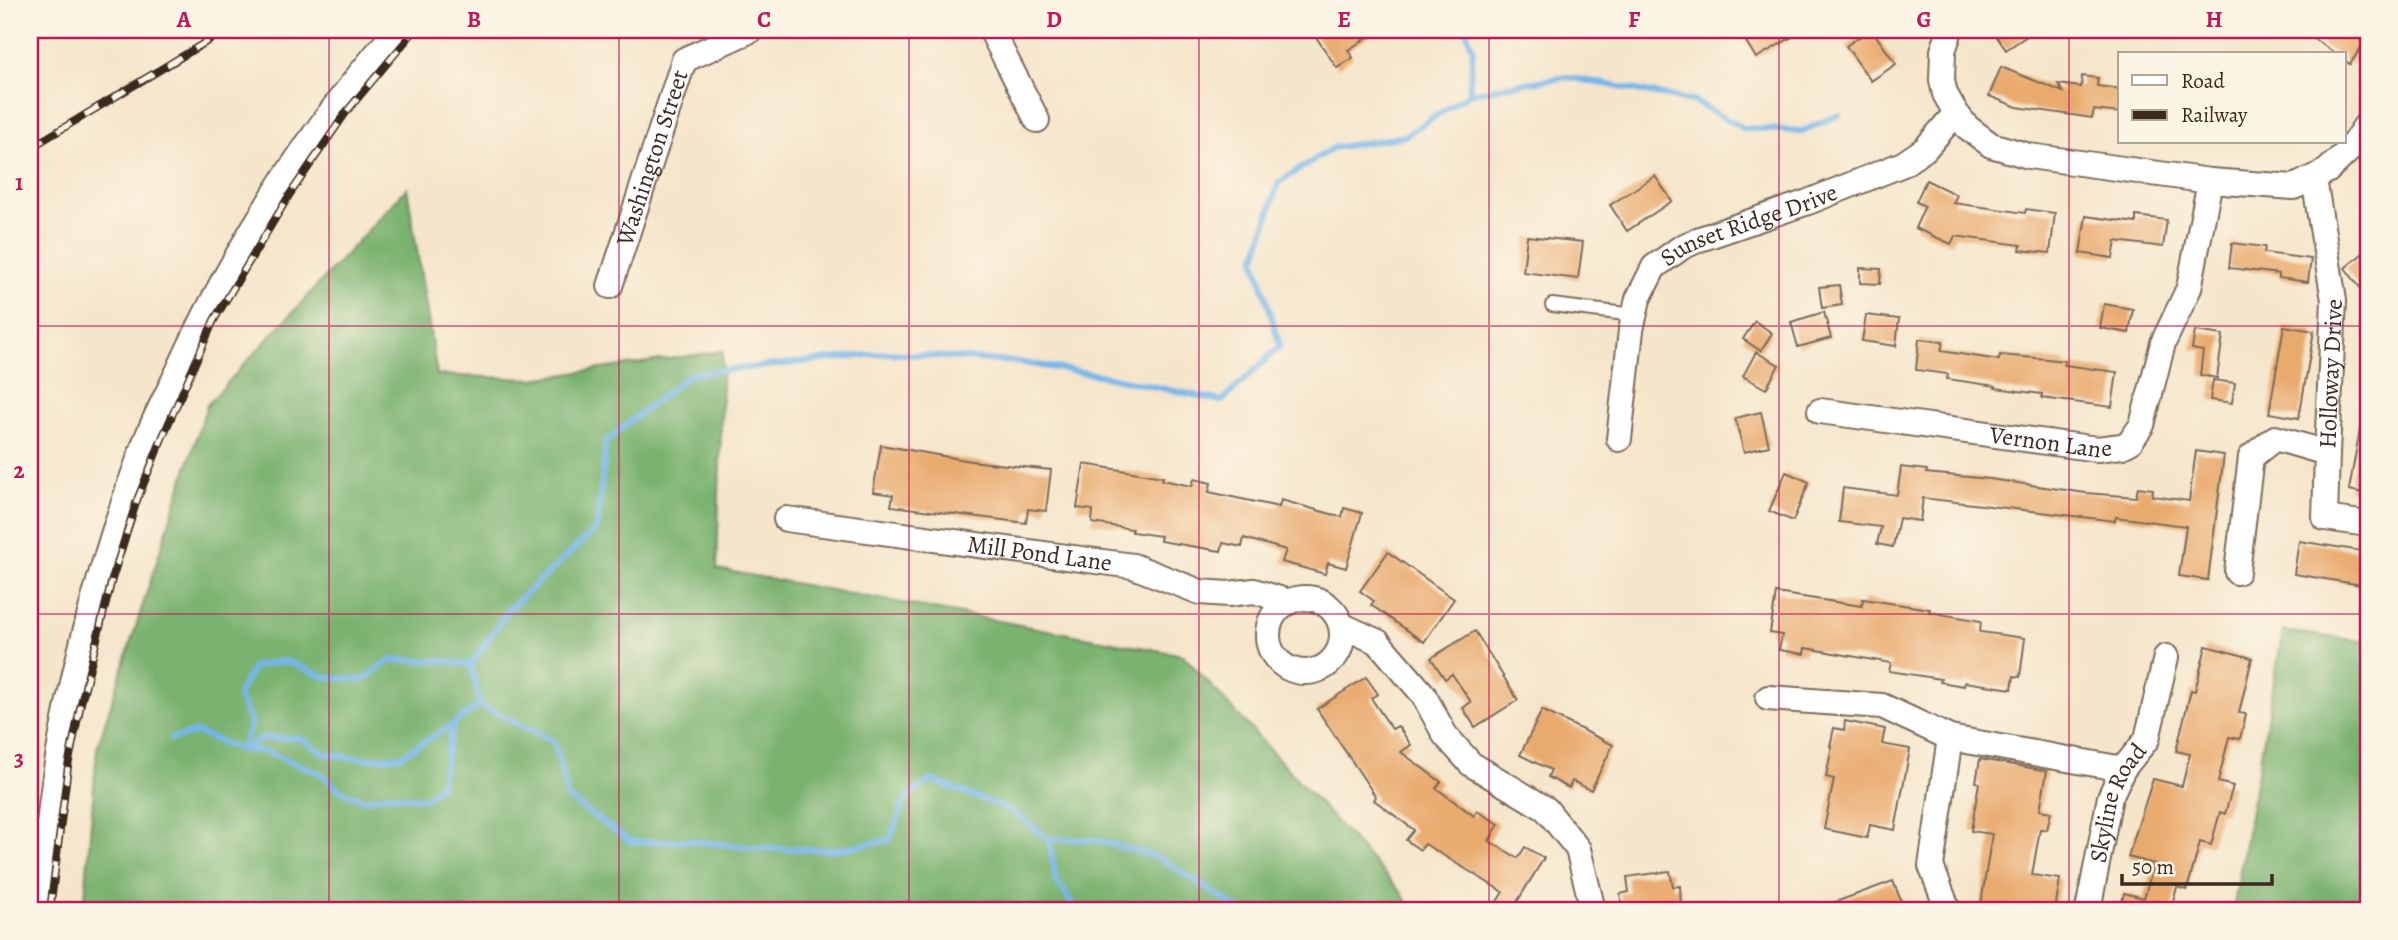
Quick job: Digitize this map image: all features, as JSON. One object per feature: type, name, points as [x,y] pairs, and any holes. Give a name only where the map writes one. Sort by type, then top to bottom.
[{"type":"street","points":[[40,910],[57,768],[75,675],[106,559],[144,446],[196,332],[240,250],[297,160],[397,30]]},
{"type":"street","name":"Washington Street","points":[[610,286],[684,60],[751,30]]},
{"type":"street","points":[[991,30],[1037,120]]},
{"type":"street","points":[[1944,32],[1941,65],[1950,104],[1979,137],[2006,151],[2029,156],[2210,181],[2294,187],[2314,178],[2349,150],[2368,122]]},
{"type":"street","name":"Sunset Ridge Drive","points":[[1619,439],[1626,361],[1634,315],[1645,282],[1654,267],[1682,247],[1892,170],[1925,149],[1950,104]]},
{"type":"street","name":"Holloway Drive","points":[[2237,572],[2251,457],[2275,438],[2327,453],[2334,300],[2314,178]]},
{"type":"street","name":"Vernon Lane","points":[[1820,411],[2097,449],[2122,446],[2130,442],[2142,425],[2163,343],[2189,288],[2210,181]]},
{"type":"street","points":[[2327,453],[2325,519],[2368,524]]},
{"type":"street","name":"Mill Pond Lane","points":[[786,519],[1133,566],[1200,592],[1228,594],[1254,591],[1289,602],[1310,598],[1320,601],[1329,607],[1341,625],[1378,642],[1423,694],[1445,735],[1471,764],[1546,809],[1578,849],[1593,910]]},
{"type":"street","points":[[1289,602],[1272,619],[1269,642],[1281,663],[1291,669],[1314,671],[1334,659],[1340,648],[1341,625]]},
{"type":"street","name":"Skyline Road","points":[[2088,910],[2110,797],[2123,769],[2147,739],[2166,657]]},
{"type":"street","points":[[1768,698],[1882,706],[1950,738],[2123,769]]},
{"type":"street","points":[[1948,910],[1931,866],[1950,738]]},
{"type":"lane","points":[[1552,305],[1634,315]]},
{"type":"green space","points":[[407,188],[437,375],[533,379],[723,351],[717,569],[1183,655],[1401,892],[1412,910],[84,910],[97,748],[207,405]]},
{"type":"green space","points":[[2283,631],[2368,642],[2368,910],[2233,910]]},
{"type":"building","points":[[1328,30],[1379,30],[1348,50],[1353,58],[1337,68],[1316,37]]},
{"type":"building","points":[[1739,30],[1804,30],[1756,58]]},
{"type":"building","points":[[1872,30],[1896,64],[1871,81],[1846,46]]},
{"type":"building","points":[[1992,30],[2036,30],[2006,50]]},
{"type":"building","points":[[2301,30],[2360,30],[2368,37],[2350,64],[2346,61],[2346,52],[2333,52]]},
{"type":"building","points":[[2001,67],[2063,92],[2058,84],[2081,87],[2082,76],[2098,78],[2097,86],[2118,89],[2118,113],[2094,110],[2092,118],[2017,107],[1989,96]]},
{"type":"building","points":[[1655,176],[1672,201],[1627,231],[1610,205]]},
{"type":"building","points":[[1926,180],[1957,195],[1953,203],[2025,213],[2026,209],[2055,213],[2050,253],[2020,250],[2021,245],[1955,236],[1951,244],[1915,228],[1925,206],[1916,202]]},
{"type":"building","points":[[2086,216],[2136,223],[2136,216],[2167,220],[2163,247],[2116,241],[2113,258],[2080,253]]},
{"type":"building","points":[[1527,236],[1583,242],[1578,279],[1523,272]]},
{"type":"building","points":[[2232,243],[2265,247],[2264,253],[2311,259],[2308,282],[2279,278],[2279,274],[2229,268]]},
{"type":"building","points":[[2368,249],[2368,298],[2345,268]]},
{"type":"building","points":[[1860,268],[1881,269],[1880,284],[1860,283]]},
{"type":"building","points":[[1839,285],[1842,305],[1822,308],[1819,287]]},
{"type":"building","points":[[2104,304],[2133,309],[2129,333],[2100,328]]},
{"type":"building","points":[[1824,312],[1831,338],[1798,347],[1791,322]]},
{"type":"building","points":[[1866,315],[1899,319],[1896,346],[1862,341]]},
{"type":"building","points":[[1755,321],[1772,333],[1761,351],[1743,339]]},
{"type":"building","points":[[2284,326],[2314,331],[2299,418],[2269,413]]},
{"type":"building","points":[[2195,331],[2223,335],[2217,378],[2200,375],[2203,351],[2192,349]]},
{"type":"building","points":[[1919,339],[1943,342],[1941,351],[1999,360],[2000,355],[2065,361],[2064,365],[2117,372],[2112,407],[2042,398],[2042,394],[1947,379],[1948,374],[1916,370]]},
{"type":"building","points":[[1756,352],[1779,365],[1766,389],[1743,376]]},
{"type":"building","points":[[2213,380],[2235,383],[2232,403],[2210,400]]},
{"type":"building","points":[[1761,412],[1769,446],[1744,452],[1735,418]]},
{"type":"building","points":[[2360,429],[2368,429],[2368,494],[2349,490]]},
{"type":"building","points":[[881,445],[971,461],[1051,470],[1046,511],[1028,509],[1026,523],[891,506],[893,495],[873,492]]},
{"type":"building","points":[[2196,451],[2224,455],[2208,580],[2179,576],[2186,526],[2116,517],[2115,521],[1923,498],[1920,521],[1899,518],[1893,547],[1877,544],[1881,527],[1839,522],[1843,488],[1897,495],[1901,467],[1927,470],[1926,473],[2086,493],[2136,497],[2138,487],[2153,489],[2152,496],[2189,501]]},
{"type":"building","points":[[1084,464],[1163,477],[1162,480],[1192,486],[1194,479],[1211,483],[1209,492],[1279,507],[1281,500],[1342,517],[1344,508],[1362,513],[1346,568],[1328,563],[1325,574],[1282,562],[1286,550],[1244,538],[1242,547],[1223,543],[1221,551],[1160,541],[1161,536],[1092,523],[1093,510],[1077,508]]},
{"type":"building","points":[[1786,472],[1809,482],[1793,521],[1769,511]]},
{"type":"building","points":[[2299,541],[2368,552],[2368,586],[2294,574]]},
{"type":"building","points":[[1388,552],[1454,599],[1424,642],[1371,605],[1374,601],[1360,591]]},
{"type":"building","points":[[1776,593],[1862,606],[1863,599],[1930,609],[1929,612],[1981,621],[1980,632],[2025,638],[2020,677],[2014,676],[2012,689],[1965,682],[1964,686],[1940,682],[1941,679],[1889,671],[1891,663],[1805,648],[1804,654],[1779,650],[1782,635],[1770,633]]},
{"type":"building","points":[[1475,631],[1518,700],[1475,727],[1463,708],[1471,702],[1452,674],[1445,679],[1431,658]]},
{"type":"building","points":[[2206,646],[2252,658],[2239,713],[2246,714],[2240,739],[2229,737],[2218,782],[2233,786],[2225,814],[2220,812],[2211,845],[2200,842],[2187,890],[2177,887],[2171,910],[2120,910],[2124,893],[2144,898],[2154,864],[2128,857],[2153,779],[2182,786],[2190,754],[2176,751],[2191,690],[2195,691]]},
{"type":"building","points":[[1366,677],[1378,694],[1371,698],[1392,729],[1398,726],[1411,745],[1401,752],[1441,782],[1436,788],[1474,816],[1477,811],[1499,824],[1489,841],[1518,858],[1525,847],[1544,858],[1512,910],[1496,903],[1503,892],[1425,844],[1420,850],[1406,840],[1414,830],[1374,800],[1376,797],[1317,709]]},
{"type":"building","points":[[1542,710],[1613,745],[1591,790],[1572,781],[1569,788],[1548,777],[1551,770],[1520,755]]},
{"type":"building","points":[[1845,721],[1885,729],[1882,744],[1910,749],[1895,830],[1870,825],[1867,838],[1824,829],[1834,779],[1826,777],[1830,746],[1834,728],[1844,730]]},
{"type":"building","points":[[1980,759],[2047,771],[2040,810],[2051,812],[2047,830],[2040,829],[2032,875],[2060,879],[2055,910],[1980,910],[1992,834],[1971,831]]},
{"type":"building","points":[[1670,871],[1673,887],[1680,886],[1681,910],[1623,910],[1620,894],[1629,892],[1627,877]]},
{"type":"building","points":[[1893,881],[1902,903],[1895,906],[1897,910],[1819,910],[1819,908]]},
{"type":"waterway","points":[[471,665],[508,610],[597,528],[606,441],[690,374],[888,353],[1018,362],[1099,375],[1222,401],[1280,346],[1255,260],[1278,183],[1333,148],[1405,136],[1469,94],[1473,49],[1466,30]]},
{"type":"waterway","points":[[1469,94],[1568,77],[1693,101],[1743,128],[1802,131],[1839,115]]},
{"type":"waterway","points":[[171,739],[196,732],[241,750],[251,724],[238,695],[254,666],[286,661],[324,677],[363,680],[390,660],[442,661],[471,665],[480,705],[554,742],[568,798],[631,842],[692,841],[757,848],[834,850],[890,840],[906,797],[931,780],[1010,810],[1049,839],[1096,840],[1160,858],[1240,910]]},
{"type":"waterway","points":[[241,750],[264,751],[320,773],[341,791],[364,800],[390,795],[424,799],[440,786],[453,724],[480,705]]},
{"type":"waterway","points":[[247,749],[264,738],[300,738],[325,754],[363,759],[399,757],[453,724]]},
{"type":"waterway","points":[[1049,839],[1056,881],[1077,910]]},
{"type":"railway","points":[[30,148],[226,30]]},
{"type":"railway","points":[[50,910],[68,766],[81,703],[112,579],[137,500],[163,436],[214,320],[290,194],[347,111],[415,30]]}]
